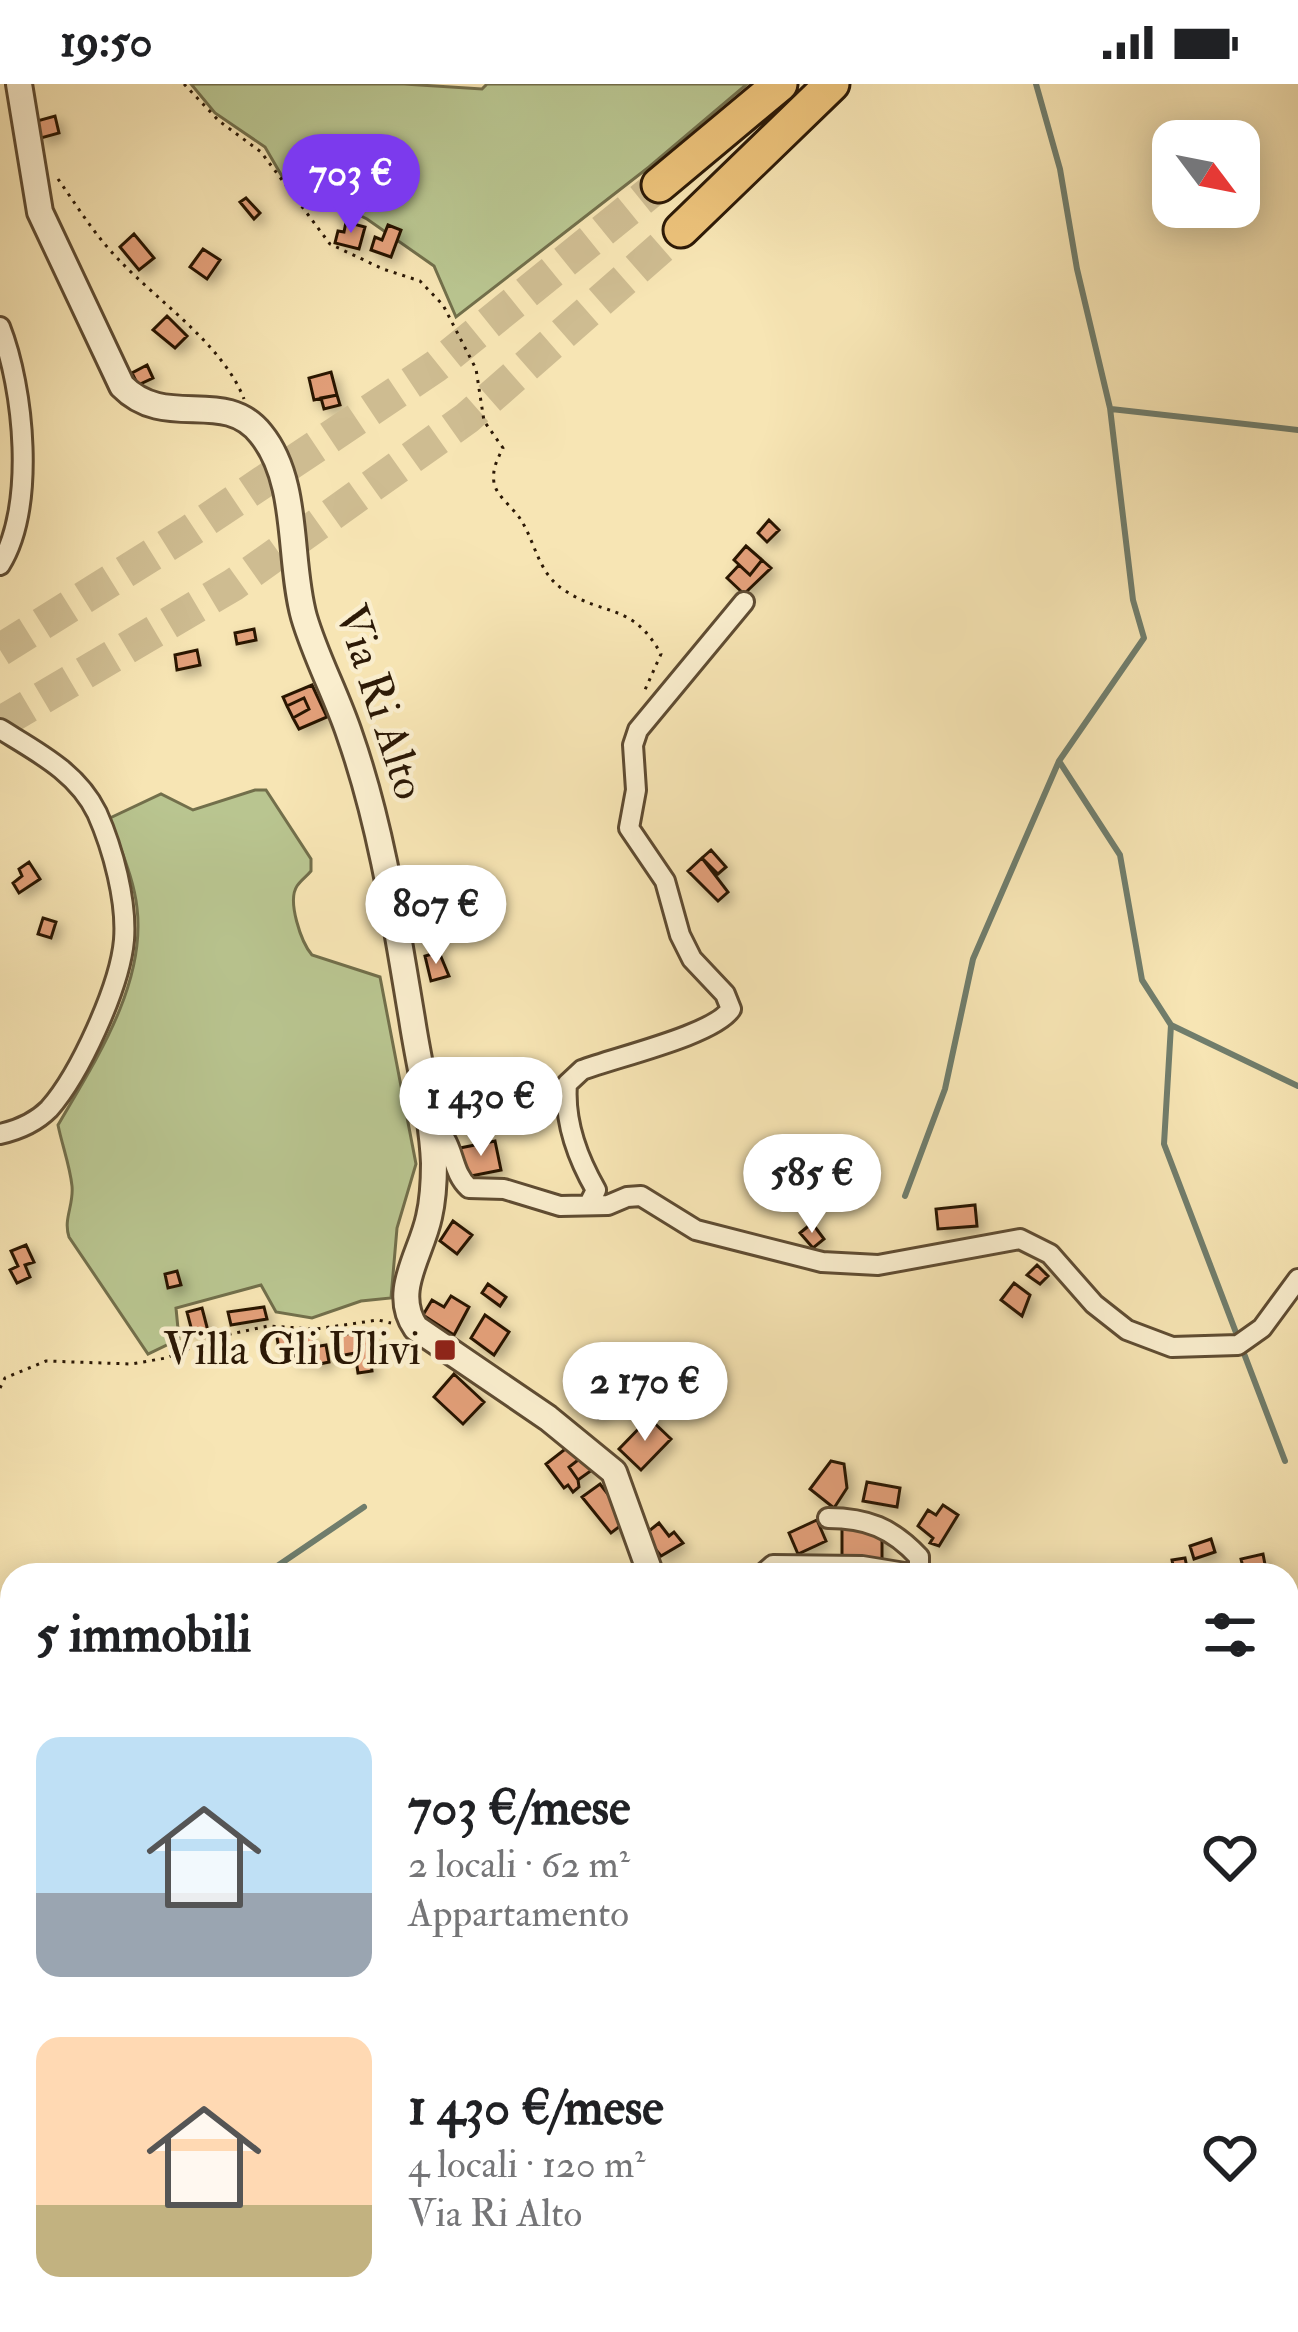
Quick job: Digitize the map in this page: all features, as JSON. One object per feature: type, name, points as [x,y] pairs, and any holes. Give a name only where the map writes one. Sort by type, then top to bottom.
[{"type":"highway","points":[[659,185],[780,84]]},
{"type":"highway","points":[[681,230],[832,84]]},
{"type":"street","points":[[19,84],[40,212],[122,386],[136,401],[157,410],[218,411],[245,421]]},
{"type":"street","points":[[0,327],[20,409],[24,469],[9,550],[0,565]]},
{"type":"street","name":"Via Ri Alto","points":[[245,421],[259,430],[272,452],[284,488],[304,617],[350,736],[378,831],[434,1159],[429,1218],[404,1301],[416,1328]]},
{"type":"street","points":[[589,1204],[596,1190],[578,1157],[566,1102],[567,1084],[582,1070],[697,1034],[723,1021],[731,1009],[725,994],[692,959],[665,881],[629,828],[636,790],[633,745],[638,730],[744,602]]},
{"type":"street","points":[[0,729],[56,764],[96,811],[110,850],[124,935],[113,983],[70,1078],[48,1110],[32,1122],[0,1133]]},
{"type":"street","points":[[429,1124],[447,1139],[458,1178],[469,1188],[504,1189],[560,1206],[608,1205],[641,1196],[697,1230],[822,1262],[878,1264],[1020,1240],[1050,1254],[1094,1304],[1127,1330],[1172,1347],[1238,1345],[1262,1328],[1298,1279]]},
{"type":"street","points":[[416,1328],[548,1418],[614,1472],[647,1563]]},
{"type":"street","points":[[828,1517],[873,1522],[890,1531],[919,1557],[919,1563]]},
{"type":"path","points":[[184,84],[219,121],[261,152],[330,244],[420,281],[443,305],[476,368],[484,421],[502,448],[494,466],[494,488],[520,519],[546,575],[566,592],[627,614],[661,654],[642,699],[638,730]]},
{"type":"path","points":[[29,151],[55,174],[118,260],[205,344],[244,394],[245,421]]},
{"type":"path","points":[[0,1388],[5,1378],[46,1361],[149,1361],[217,1337],[268,1326],[316,1329],[378,1320],[416,1328]]},
{"type":"green space","points":[[191,84],[404,84],[482,89],[487,84],[747,84],[456,317],[434,266],[367,219],[283,178],[265,147],[215,113]]},
{"type":"green space","points":[[266,790],[311,859],[311,871],[297,886],[294,901],[312,955],[380,977],[416,1164],[397,1228],[391,1298],[361,1301],[312,1318],[276,1312],[261,1285],[176,1308],[179,1339],[148,1354],[69,1237],[72,1186],[58,1125],[115,1021],[134,965],[137,908],[110,818],[161,794],[193,810]]},
{"type":"building","points":[[55,116],[59,133],[41,138],[37,121]]},
{"type":"building","points":[[246,198],[260,213],[254,219],[240,202]]},
{"type":"building","points":[[346,222],[365,227],[359,249],[335,243]]},
{"type":"building","points":[[388,225],[401,230],[391,257],[371,250],[375,237],[382,240]]},
{"type":"building","points":[[134,234],[154,258],[139,270],[120,247]]},
{"type":"building","points":[[203,249],[220,260],[207,279],[190,267]]},
{"type":"building","points":[[167,316],[187,336],[175,348],[153,330]]},
{"type":"building","points":[[147,365],[153,378],[138,385],[132,373]]},
{"type":"building","points":[[331,372],[337,395],[314,400],[309,378]]},
{"type":"building","points":[[337,395],[340,405],[324,409],[321,398]]},
{"type":"building","points":[[769,520],[779,530],[767,542],[758,533]]},
{"type":"building","points":[[746,546],[762,560],[750,575],[734,560]]},
{"type":"building","points":[[762,560],[771,568],[744,594],[727,578],[739,565],[750,575]]},
{"type":"building","points":[[254,629],[256,640],[237,644],[235,633]]},
{"type":"building","points":[[197,650],[200,665],[177,670],[175,655]]},
{"type":"building","points":[[312,685],[327,717],[299,729],[293,718],[309,709],[304,698],[287,706],[283,697]]},
{"type":"building","points":[[304,698],[309,709],[293,718],[287,706]]},
{"type":"building","points":[[711,850],[726,867],[718,874],[702,858]]},
{"type":"building","points":[[702,858],[728,892],[718,901],[688,871]]},
{"type":"building","points":[[29,862],[40,879],[19,893],[13,883],[22,876],[19,869]]},
{"type":"building","points":[[433,873],[445,915],[416,922],[406,880]]},
{"type":"building","points":[[43,918],[56,922],[51,938],[38,934]]},
{"type":"building","points":[[439,952],[449,976],[431,981],[425,956]]},
{"type":"building","points":[[465,1067],[473,1106],[444,1111],[436,1072]]},
{"type":"building","points":[[495,1141],[501,1170],[466,1177],[460,1148]]},
{"type":"building","points":[[975,1205],[977,1226],[938,1229],[936,1209]]},
{"type":"building","points":[[453,1221],[472,1235],[457,1254],[440,1241]]},
{"type":"building","points":[[812,1223],[824,1239],[813,1248],[800,1233]]},
{"type":"building","points":[[26,1245],[34,1262],[25,1265],[30,1277],[17,1283],[10,1270],[18,1266],[11,1251]]},
{"type":"building","points":[[1037,1265],[1048,1276],[1040,1284],[1027,1275]]},
{"type":"building","points":[[177,1271],[181,1285],[168,1288],[165,1274]]},
{"type":"building","points":[[1014,1283],[1030,1295],[1022,1316],[1001,1300]]},
{"type":"building","points":[[488,1284],[506,1297],[500,1306],[482,1293]]},
{"type":"building","points":[[451,1296],[469,1307],[454,1335],[423,1315],[432,1300],[444,1307]]},
{"type":"building","points":[[264,1307],[267,1319],[231,1325],[228,1312]]},
{"type":"building","points":[[202,1308],[208,1331],[193,1335],[187,1312]]},
{"type":"building","points":[[485,1315],[509,1332],[494,1355],[471,1338]]},
{"type":"building","points":[[367,1330],[372,1371],[358,1373],[355,1353],[339,1356],[336,1336]]},
{"type":"building","points":[[276,1331],[290,1333],[293,1347],[279,1350]]},
{"type":"building","points":[[290,1333],[313,1335],[314,1347],[326,1345],[329,1362],[295,1361]]},
{"type":"building","points":[[454,1374],[484,1402],[463,1424],[434,1397]]},
{"type":"building","points":[[597,1388],[611,1395],[598,1418],[585,1412]]},
{"type":"building","points":[[649,1418],[671,1439],[641,1470],[619,1449]]},
{"type":"building","points":[[573,1443],[582,1457],[569,1467],[578,1480],[579,1487],[573,1492],[568,1485],[564,1488],[546,1464]]},
{"type":"building","points":[[582,1457],[592,1470],[578,1480],[569,1467]]},
{"type":"building","points":[[831,1461],[844,1464],[847,1488],[834,1508],[810,1489]]},
{"type":"building","points":[[867,1482],[900,1488],[897,1507],[863,1501]]},
{"type":"building","points":[[600,1484],[628,1520],[611,1533],[582,1497]]},
{"type":"building","points":[[943,1505],[958,1515],[939,1546],[930,1543],[933,1538],[918,1526],[928,1510],[936,1515]]},
{"type":"building","points":[[817,1520],[826,1541],[798,1554],[789,1533]]},
{"type":"building","points":[[659,1523],[683,1543],[661,1556],[644,1535]]},
{"type":"building","points":[[842,1524],[882,1526],[882,1560],[842,1558]]},
{"type":"building","points":[[1211,1539],[1215,1552],[1194,1559],[1190,1546]]},
{"type":"building","points":[[1263,1554],[1265,1563],[1242,1563],[1241,1559]]},
{"type":"waterway","points":[[1036,84],[1060,169],[1077,269],[1110,408],[1133,600],[1144,638],[1059,761],[1120,855],[1142,980],[1171,1025],[1298,1086]]},
{"type":"waterway","points":[[1111,409],[1298,430]]},
{"type":"waterway","points":[[905,1196],[945,1089],[973,959],[1059,761]]},
{"type":"waterway","points":[[1171,1025],[1164,1144],[1285,1461]]},
{"type":"waterway","points":[[282,1563],[364,1507]]},
{"type":"tunnel","points":[[0,650],[190,531],[436,366],[659,185]]},
{"type":"tunnel","points":[[0,723],[233,585],[467,418],[681,230]]},
{"type":"place","name":"Villa Gli Ulivi","points":[[445,1350]]}]
